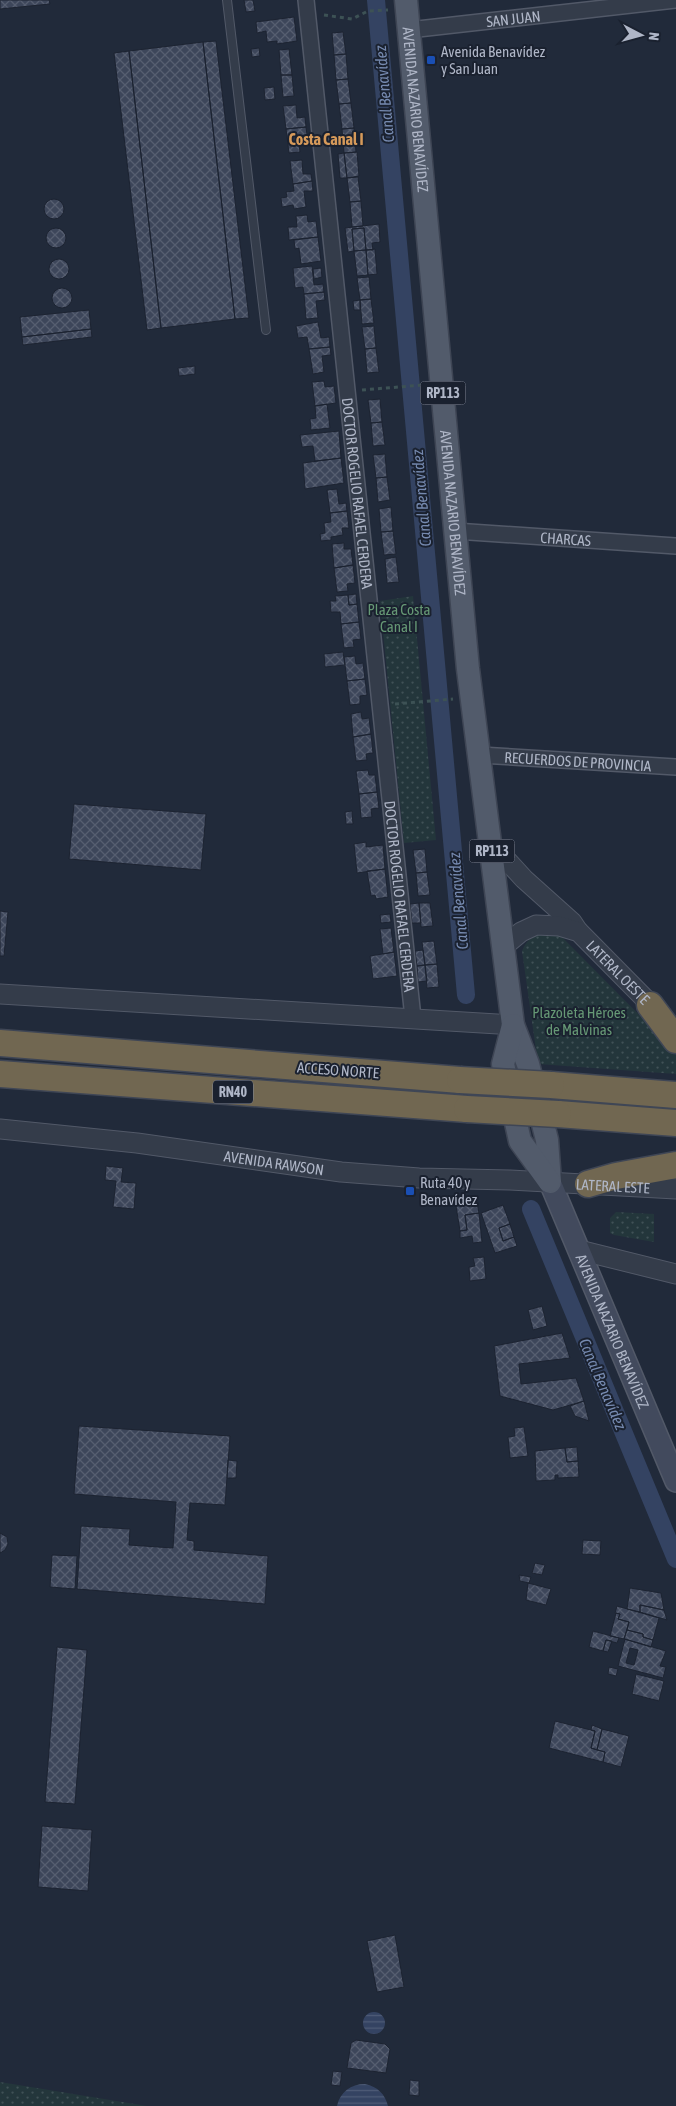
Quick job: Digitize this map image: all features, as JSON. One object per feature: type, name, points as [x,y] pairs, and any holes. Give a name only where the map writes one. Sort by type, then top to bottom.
[{"type":"highway","points":[[650,1006],[676,1040]]},
{"type":"highway","name":"ACCESO NORTE","points":[[0,1043],[460,1080],[676,1095]]},
{"type":"highway","name":"ACCESO NORTE","points":[[0,1074],[676,1123]]},
{"type":"highway","points":[[588,1184],[616,1176],[676,1165]]},
{"type":"main road","name":"AVENIDA NAZARIO BENAVÍDEZ","points":[[406,0],[468,669],[513,1025],[528,1064],[547,1140],[550,1182],[676,1481]]},
{"type":"street","name":"DOCTOR ROGELIO RAFAEL CERDERA","points":[[306,0],[413,1018]]},
{"type":"street","name":"SAN JUAN","points":[[409,30],[676,0]]},
{"type":"street","name":"CHARCAS","points":[[455,531],[676,546]]},
{"type":"street","name":"RECUERDOS DE PROVINCIA","points":[[480,756],[676,767]]},
{"type":"street","points":[[490,843],[524,879],[572,922],[579,932]]},
{"type":"street","name":"LATERAL OESTE","points":[[503,947],[521,932],[536,925],[559,926],[579,932],[650,1006],[676,1028]]},
{"type":"street","points":[[0,994],[513,1025]]},
{"type":"street","name":"AVENIDA RAWSON","points":[[0,1129],[137,1143],[341,1172],[419,1178],[550,1182]]},
{"type":"street","name":"LATERAL ESTE","points":[[550,1182],[676,1189]]},
{"type":"street","points":[[579,1250],[676,1274]]},
{"type":"lane","points":[[227,0],[266,330]]},
{"type":"path","points":[[318,14],[352,19],[368,11],[384,10]]},
{"type":"path","points":[[356,390],[419,385]]},
{"type":"path","points":[[389,705],[447,700]]},
{"type":"green space","name":"Plaza Costa Canal I","points":[[413,596],[436,840],[404,843],[380,601]]},
{"type":"green space","name":"Plazoleta Héroes de Malvinas","points":[[548,931],[561,936],[676,1052],[676,1074],[538,1064],[522,951],[532,937]]},
{"type":"green space","points":[[616,1212],[654,1214],[654,1242],[610,1233],[610,1218]]},
{"type":"green space","points":[[0,2082],[147,2106],[0,2106]]},
{"type":"water","points":[[370,2012],[378,2012],[385,2019],[385,2027],[378,2034],[370,2034],[363,2027],[363,2019]]},
{"type":"water","points":[[365,2084],[374,2087],[380,2092],[388,2106],[337,2106],[343,2093],[355,2085]]},
{"type":"building","points":[[0,0],[49,0],[50,4],[0,9]]},
{"type":"building","points":[[244,0],[253,0],[255,11],[246,12]]},
{"type":"building","points":[[294,17],[297,41],[277,44],[277,41],[267,42],[266,31],[257,33],[256,22]]},
{"type":"building","points":[[343,32],[346,54],[334,55],[332,33]]},
{"type":"building","points":[[216,41],[249,318],[235,319],[203,42]]},
{"type":"building","points":[[203,42],[235,319],[161,328],[129,51]]},
{"type":"building","points":[[259,48],[260,56],[252,57],[251,49]]},
{"type":"building","points":[[289,49],[292,75],[281,75],[279,50]]},
{"type":"building","points":[[129,51],[161,328],[147,330],[114,53]]},
{"type":"building","points":[[346,54],[348,79],[336,80],[334,55]]},
{"type":"building","points":[[281,75],[292,75],[294,96],[283,97]]},
{"type":"building","points":[[348,79],[351,103],[339,104],[336,80]]},
{"type":"building","points":[[274,87],[275,99],[265,100],[264,88]]},
{"type":"building","points":[[351,103],[354,128],[342,129],[339,104]]},
{"type":"building","points":[[296,105],[297,118],[305,117],[306,127],[286,129],[283,106]]},
{"type":"building","points":[[306,127],[307,135],[298,136],[300,152],[289,153],[286,129]]},
{"type":"building","points":[[354,128],[356,152],[344,153],[342,129]]},
{"type":"building","points":[[357,152],[359,176],[347,178],[344,153]]},
{"type":"building","points":[[344,153],[347,178],[340,178],[338,154]]},
{"type":"building","points":[[302,160],[303,174],[311,174],[312,181],[293,184],[290,161]]},
{"type":"building","points":[[358,177],[361,201],[350,202],[347,178]]},
{"type":"building","points":[[312,181],[313,191],[304,191],[306,207],[294,209],[293,205],[282,207],[281,198],[287,197],[286,192],[294,191],[293,184]]},
{"type":"building","points":[[54,199],[61,202],[64,209],[61,216],[54,219],[47,216],[44,209],[47,202]]},
{"type":"building","points":[[361,201],[363,226],[352,227],[350,202]]},
{"type":"building","points":[[307,215],[308,222],[316,221],[318,237],[289,240],[288,227],[297,227],[296,216]]},
{"type":"building","points":[[379,224],[380,242],[372,243],[373,250],[366,250],[364,228],[352,229],[354,251],[348,252],[345,228]]},
{"type":"building","points":[[56,228],[63,231],[66,238],[63,245],[56,248],[49,245],[46,238],[49,231]]},
{"type":"building","points":[[364,228],[366,250],[354,251],[352,229]]},
{"type":"building","points":[[318,237],[321,261],[301,264],[299,248],[295,249],[294,240]]},
{"type":"building","points":[[375,249],[377,274],[368,275],[366,250]]},
{"type":"building","points":[[366,250],[368,275],[357,276],[354,251]]},
{"type":"building","points":[[59,259],[66,262],[69,269],[66,276],[59,279],[52,276],[49,269],[52,262]]},
{"type":"building","points":[[312,266],[314,285],[323,284],[324,292],[304,294],[303,287],[295,288],[293,268]]},
{"type":"building","points":[[321,268],[322,277],[314,279],[313,269]]},
{"type":"building","points":[[369,277],[371,299],[360,300],[357,278]]},
{"type":"building","points":[[62,288],[69,291],[72,298],[69,305],[62,308],[55,305],[52,298],[55,291]]},
{"type":"building","points":[[324,292],[325,300],[316,301],[318,318],[306,319],[304,294]]},
{"type":"building","points":[[371,299],[374,323],[362,324],[360,300]]},
{"type":"building","points":[[360,300],[360,310],[354,310],[353,301]]},
{"type":"building","points":[[89,310],[91,329],[22,337],[20,317]]},
{"type":"building","points":[[318,322],[321,338],[329,337],[330,347],[309,349],[307,337],[298,338],[296,326]]},
{"type":"building","points":[[374,326],[376,348],[365,349],[362,327]]},
{"type":"building","points":[[91,329],[92,337],[23,345],[22,337]]},
{"type":"building","points":[[330,347],[331,355],[322,356],[324,372],[313,374],[309,349]]},
{"type":"building","points":[[376,348],[379,372],[367,373],[365,349]]},
{"type":"building","points":[[195,366],[195,374],[179,376],[178,368]]},
{"type":"building","points":[[324,381],[325,387],[334,386],[336,403],[315,406],[312,382]]},
{"type":"building","points":[[380,399],[382,422],[371,423],[368,400]]},
{"type":"building","points":[[327,404],[330,428],[311,430],[310,419],[316,418],[315,406]]},
{"type":"building","points":[[382,422],[385,445],[373,446],[371,423]]},
{"type":"building","points":[[339,431],[341,458],[315,461],[313,446],[302,447],[300,435]]},
{"type":"building","points":[[385,454],[387,477],[376,478],[373,455]]},
{"type":"building","points":[[341,458],[344,483],[305,489],[303,463]]},
{"type":"building","points":[[387,477],[390,500],[378,502],[376,478]]},
{"type":"building","points":[[337,489],[339,504],[346,503],[347,511],[330,513],[327,490]]},
{"type":"building","points":[[391,507],[393,531],[381,532],[379,509]]},
{"type":"building","points":[[347,511],[349,528],[342,528],[343,535],[331,537],[331,540],[321,541],[320,534],[325,533],[324,523],[331,522],[330,513]]},
{"type":"building","points":[[393,531],[396,554],[384,555],[381,532]]},
{"type":"building","points":[[344,543],[344,549],[351,549],[353,565],[334,568],[332,544]]},
{"type":"building","points":[[396,557],[399,582],[387,583],[385,559]]},
{"type":"building","points":[[353,565],[355,583],[347,584],[348,591],[337,592],[334,568]]},
{"type":"building","points":[[356,594],[357,604],[349,605],[348,595]]},
{"type":"building","points":[[348,595],[349,605],[357,604],[359,622],[341,624],[340,612],[331,612],[330,601],[336,601],[335,596]]},
{"type":"building","points":[[359,622],[361,639],[353,640],[354,647],[344,648],[341,624]]},
{"type":"building","points":[[343,652],[345,665],[325,667],[324,654]]},
{"type":"building","points":[[355,656],[356,664],[363,663],[365,679],[347,681],[344,657]]},
{"type":"building","points":[[365,679],[367,695],[360,696],[360,704],[350,705],[347,681]]},
{"type":"building","points":[[361,712],[362,719],[369,718],[371,734],[353,737],[351,714]]},
{"type":"building","points":[[371,734],[373,753],[366,754],[367,760],[356,761],[353,737]]},
{"type":"building","points":[[368,770],[369,775],[375,775],[377,792],[359,794],[356,771]]},
{"type":"building","points":[[377,792],[379,808],[371,809],[372,817],[361,818],[359,794]]},
{"type":"building","points":[[74,804],[206,814],[201,870],[69,859]]},
{"type":"building","points":[[352,811],[353,824],[346,824],[345,812]]},
{"type":"building","points":[[366,842],[366,847],[383,845],[385,869],[357,873],[354,844]]},
{"type":"building","points":[[425,849],[427,872],[416,873],[413,850]]},
{"type":"building","points":[[385,869],[388,897],[376,899],[375,895],[371,896],[367,871]]},
{"type":"building","points":[[427,872],[430,895],[418,896],[416,873]]},
{"type":"building","points":[[419,903],[421,923],[412,923],[410,904]]},
{"type":"building","points":[[419,903],[430,903],[433,926],[421,927]]},
{"type":"building","points":[[0,911],[8,912],[4,956],[0,956]]},
{"type":"building","points":[[390,914],[391,922],[381,923],[380,915]]},
{"type":"building","points":[[391,928],[394,952],[383,954],[380,929]]},
{"type":"building","points":[[434,941],[437,964],[425,965],[422,942]]},
{"type":"building","points":[[423,950],[425,965],[417,966],[415,951]]},
{"type":"building","points":[[394,952],[397,976],[373,979],[370,956]]},
{"type":"building","points":[[437,964],[439,987],[427,988],[425,965]]},
{"type":"building","points":[[425,965],[427,981],[418,982],[417,966]]},
{"type":"building","points":[[106,1166],[123,1168],[121,1182],[136,1183],[134,1209],[113,1207],[116,1181],[105,1180]]},
{"type":"building","points":[[477,1203],[479,1213],[465,1215],[467,1230],[460,1231],[456,1206]]},
{"type":"building","points":[[503,1205],[510,1224],[499,1228],[503,1241],[514,1237],[517,1246],[495,1253],[481,1213]]},
{"type":"building","points":[[479,1213],[482,1242],[473,1243],[472,1236],[460,1238],[460,1231],[467,1230],[465,1215]]},
{"type":"building","points":[[510,1224],[514,1237],[503,1241],[499,1228]]},
{"type":"building","points":[[484,1257],[486,1279],[470,1281],[469,1267],[475,1266],[473,1258]]},
{"type":"building","points":[[542,1306],[547,1326],[533,1330],[528,1310]]},
{"type":"building","points":[[562,1333],[570,1358],[519,1364],[521,1384],[576,1378],[584,1401],[553,1410],[500,1396],[494,1346]]},
{"type":"building","points":[[584,1401],[589,1421],[575,1416],[570,1406]]},
{"type":"building","points":[[79,1426],[230,1436],[225,1505],[190,1503],[187,1540],[194,1541],[194,1550],[268,1556],[265,1604],[77,1589],[81,1526],[130,1529],[129,1545],[173,1548],[176,1502],[74,1494]]},
{"type":"building","points":[[524,1427],[528,1456],[510,1458],[508,1437],[515,1436],[514,1428]]},
{"type":"building","points":[[577,1447],[578,1461],[567,1462],[565,1448]]},
{"type":"building","points":[[565,1448],[567,1462],[578,1461],[579,1477],[558,1478],[558,1475],[555,1475],[555,1480],[536,1481],[535,1451]]},
{"type":"building","points":[[228,1460],[237,1461],[236,1478],[227,1478]]},
{"type":"building","points":[[0,1533],[7,1537],[8,1544],[5,1550],[0,1553]]},
{"type":"building","points":[[583,1540],[601,1541],[600,1555],[582,1554]]},
{"type":"building","points":[[52,1555],[77,1556],[75,1589],[50,1587]]},
{"type":"building","points":[[535,1563],[545,1565],[542,1575],[532,1573]]},
{"type":"building","points":[[519,1575],[531,1577],[529,1583],[520,1581]]},
{"type":"building","points":[[528,1583],[551,1589],[546,1605],[526,1600]]},
{"type":"building","points":[[630,1588],[661,1593],[664,1610],[640,1605],[640,1612],[627,1609]]},
{"type":"building","points":[[640,1605],[664,1610],[667,1620],[640,1612]]},
{"type":"building","points":[[617,1606],[659,1618],[653,1640],[643,1637],[643,1634],[627,1630],[629,1622],[618,1619],[620,1614],[615,1613]]},
{"type":"building","points":[[616,1613],[620,1614],[618,1619],[629,1622],[624,1639],[610,1636]]},
{"type":"building","points":[[627,1630],[643,1634],[643,1637],[653,1640],[651,1647],[624,1639]]},
{"type":"building","points":[[593,1631],[619,1638],[617,1643],[606,1640],[603,1651],[589,1647]]},
{"type":"building","points":[[625,1639],[666,1651],[660,1666],[666,1667],[663,1678],[618,1666]],"holes":[[[630,1648],[638,1650],[634,1665],[626,1663]]]},
{"type":"building","points":[[606,1640],[612,1641],[608,1652],[603,1651]]},
{"type":"building","points":[[57,1647],[87,1650],[75,1804],[45,1802]]},
{"type":"building","points":[[609,1667],[618,1669],[616,1676],[608,1674]]},
{"type":"building","points":[[636,1674],[664,1681],[659,1701],[632,1694]]},
{"type":"building","points":[[555,1721],[595,1731],[591,1748],[605,1752],[603,1762],[549,1748]]},
{"type":"building","points":[[592,1725],[602,1729],[597,1750],[591,1748],[595,1731],[591,1730]]},
{"type":"building","points":[[602,1729],[629,1736],[621,1767],[603,1762],[605,1752],[597,1750]]},
{"type":"building","points":[[42,1826],[92,1830],[88,1891],[38,1887]]},
{"type":"building","points":[[395,1935],[404,1987],[377,1992],[367,1941]]},
{"type":"building","points":[[356,2040],[385,2044],[390,2049],[386,2073],[347,2068],[351,2043]]},
{"type":"building","points":[[333,2071],[342,2072],[340,2086],[331,2085]]},
{"type":"building","points":[[410,2080],[419,2081],[419,2096],[409,2095]]},
{"type":"waterway","name":"Canal Benavídez","points":[[376,0],[466,995]]},
{"type":"waterway","name":"Canal Benavídez","points":[[531,1209],[676,1559]]},
{"type":"place","name":"Avenida Benavídez y San Juan","points":[[431,60]]},
{"type":"place","name":"Ruta 40 y Benavídez","points":[[410,1191]]},
{"type":"district","name":"Costa Canal I","points":[[326,139]]}]
